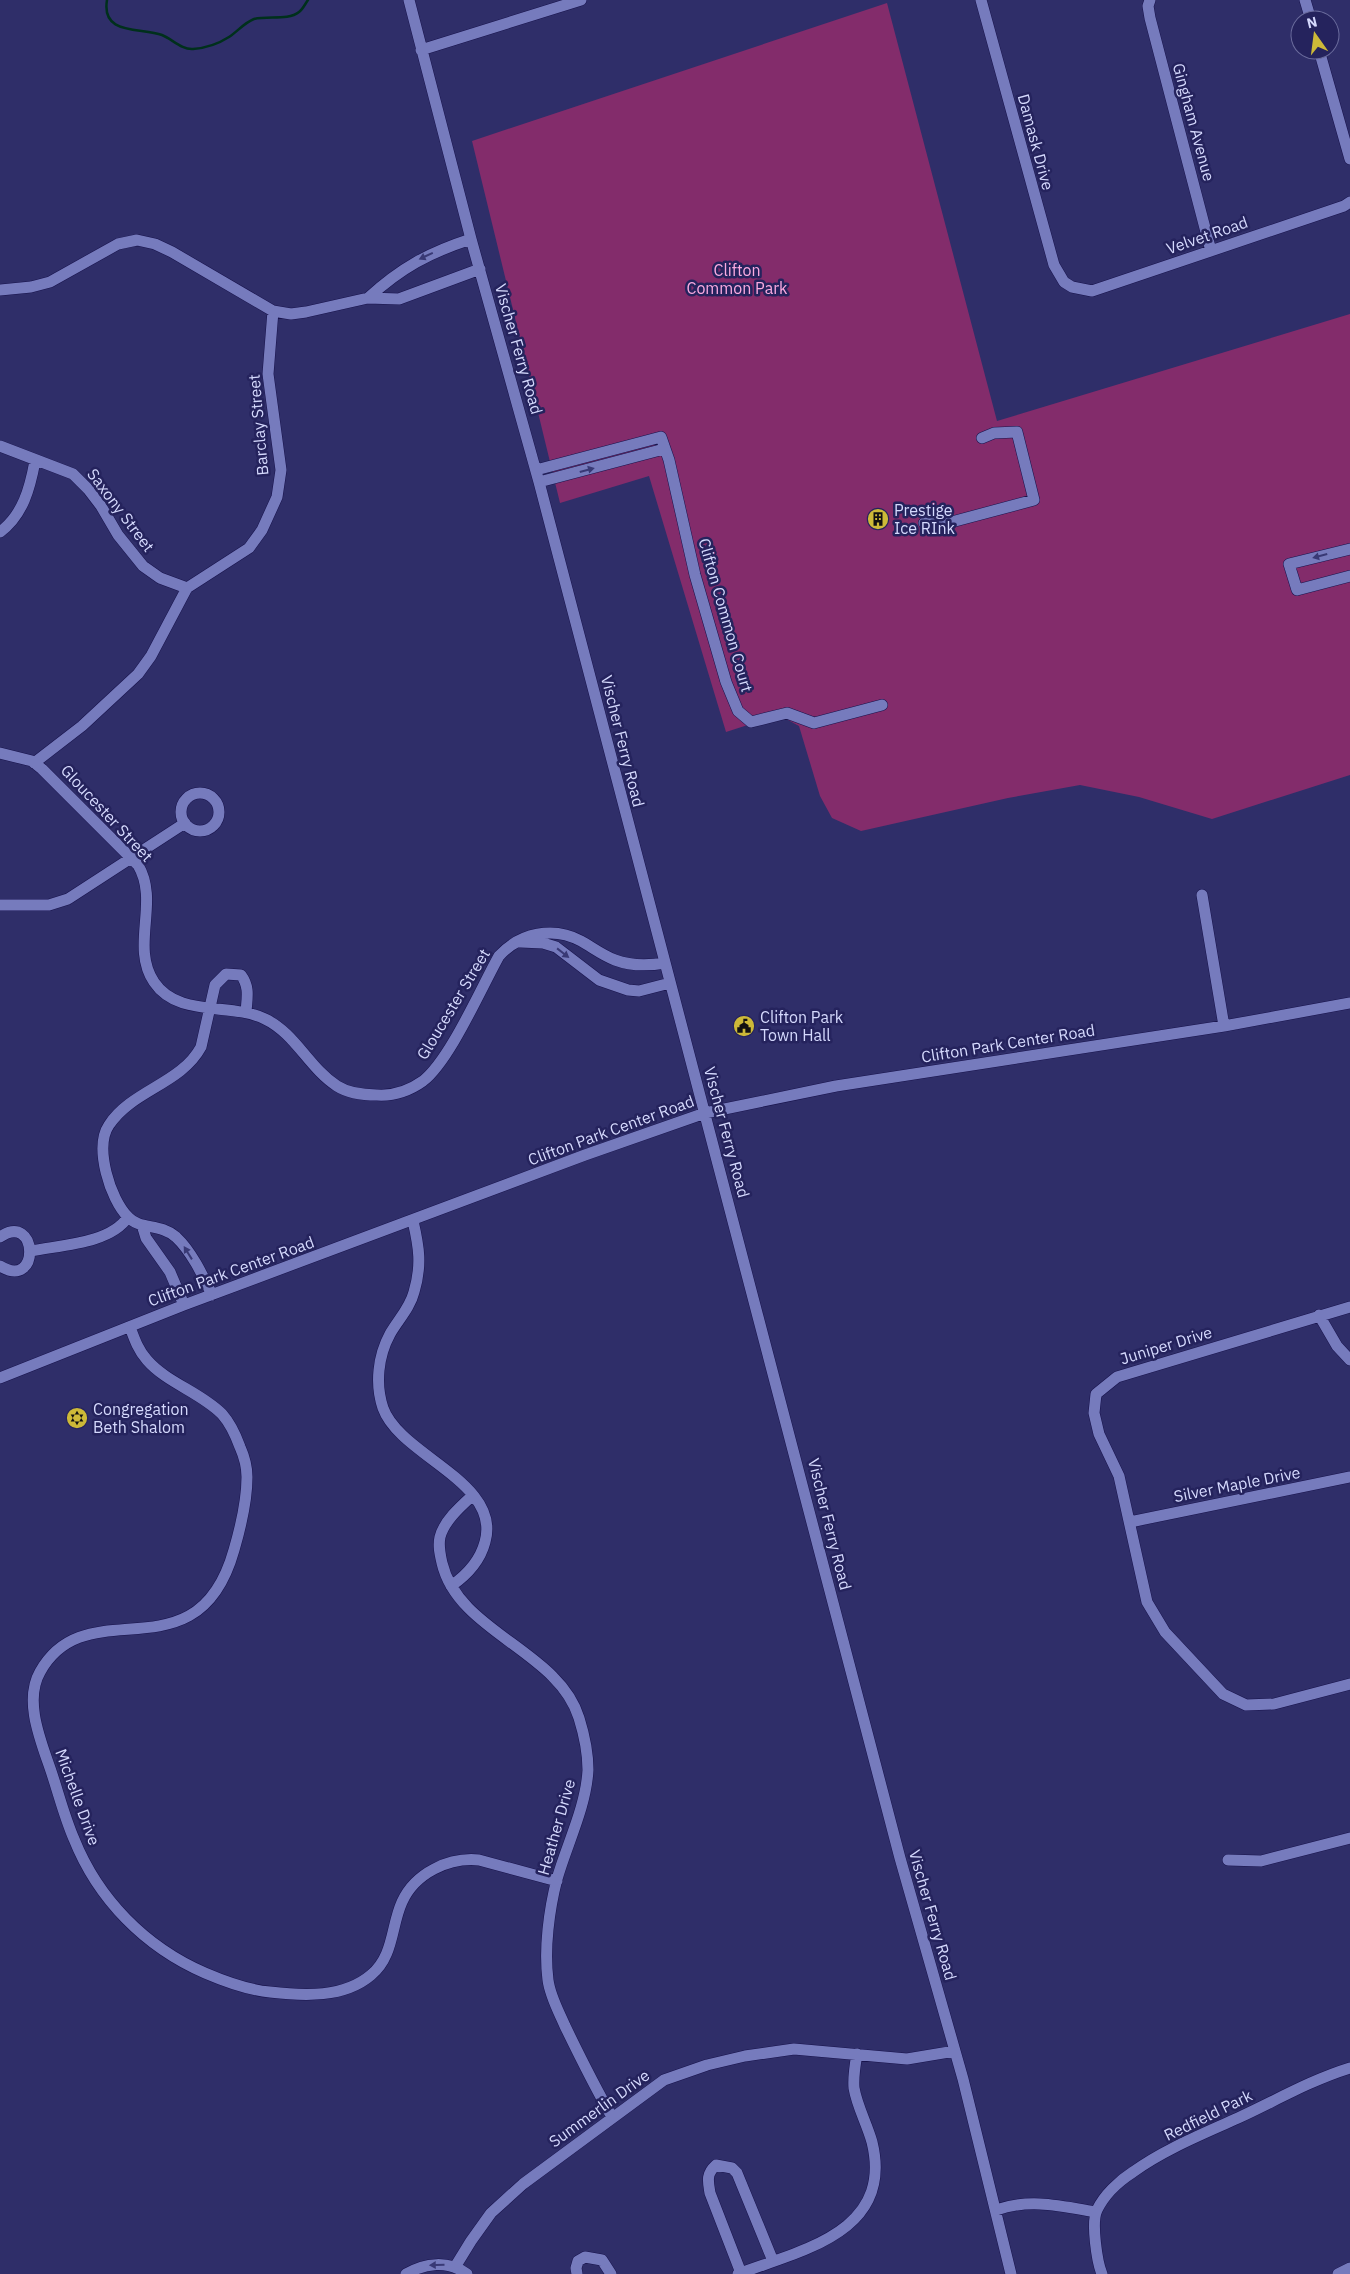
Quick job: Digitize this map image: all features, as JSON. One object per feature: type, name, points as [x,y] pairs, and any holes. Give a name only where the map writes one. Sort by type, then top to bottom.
[{"type":"street","name":"Vischer Ferry Road","points":[[409,0],[471,239],[536,470],[895,1839],[955,2050],[1011,2274]]},
{"type":"street","points":[[421,50],[581,0]]},
{"type":"street","name":"Damask Drive","points":[[980,0],[1047,242],[1059,274],[1064,282],[1072,287]]},
{"type":"street","name":"Gingham Avenue","points":[[1150,0],[1148,6],[1150,18],[1211,251]]},
{"type":"street","points":[[1322,60],[1350,159]]},
{"type":"street","name":"Velvet Road","points":[[1072,287],[1092,291],[1350,202]]},
{"type":"street","points":[[368,298],[383,284],[419,259],[471,239]]},
{"type":"street","points":[[0,290],[31,287],[50,282],[109,249],[137,240],[155,244],[172,252],[273,311],[291,314],[368,298],[399,299],[480,269]]},
{"type":"street","name":"Barclay Street","points":[[34,763],[82,726],[138,674],[151,656],[187,588],[249,548],[262,530],[277,497],[281,470],[268,374],[273,311]]},
{"type":"street","points":[[924,523],[944,524],[1034,500],[1017,432],[994,433],[982,438]]},
{"type":"street","name":"Clifton Common Court","points":[[536,470],[661,437],[683,515],[695,575],[726,682],[738,711],[751,722],[787,713],[814,723],[882,705]]},
{"type":"street","name":"Saxony Street","points":[[0,446],[73,474],[101,506],[118,535],[143,566],[160,578],[187,588]]},
{"type":"street","points":[[539,482],[664,449]]},
{"type":"street","points":[[0,532],[12,520],[30,489],[35,461]]},
{"type":"street","points":[[1350,549],[1289,564],[1297,590],[1350,576]]},
{"type":"street","name":"Gloucester Street","points":[[0,753],[34,763],[132,859],[143,874],[148,900],[144,950],[150,975],[159,988],[175,1000],[209,1008],[246,1012],[266,1019],[294,1043],[320,1073],[338,1087],[347,1091],[369,1095],[398,1093],[422,1081],[435,1069],[499,956],[517,942],[540,933],[553,932],[579,940],[600,953],[626,963],[642,966],[664,963]]},
{"type":"street","points":[[0,905],[40,906],[68,900],[185,823]]},
{"type":"street","points":[[1202,895],[1224,1026]]},
{"type":"street","points":[[517,942],[543,943],[556,947],[599,980],[628,990],[639,991],[670,983]]},
{"type":"street","points":[[212,1295],[202,1275],[177,1238],[157,1226],[142,1226],[128,1217],[112,1193],[102,1155],[105,1133],[116,1116],[133,1100],[174,1075],[196,1056],[201,1047],[215,985],[226,974],[241,975],[246,982],[248,988],[246,1012]]},
{"type":"street","name":"Clifton Park Center Road","points":[[0,1378],[184,1305],[413,1221],[585,1155],[705,1113],[845,1085],[1224,1026],[1350,1003]]},
{"type":"street","points":[[31,1251],[94,1239],[112,1233],[128,1217]]},
{"type":"street","points":[[413,1221],[420,1260],[418,1278],[406,1311],[390,1335],[382,1352],[378,1370],[379,1392],[388,1419],[405,1440],[453,1474],[483,1510],[487,1535],[483,1552],[474,1566],[451,1586]]},
{"type":"street","points":[[142,1226],[146,1238],[170,1272],[184,1305]]},
{"type":"street","points":[[0,1237],[8,1232],[21,1234],[30,1244],[31,1251],[28,1262],[18,1269],[6,1269],[0,1266]]},
{"type":"street","name":"Juniper Drive","points":[[1130,1522],[1119,1476],[1099,1434],[1094,1413],[1096,1394],[1117,1377],[1350,1307]]},
{"type":"street","points":[[1319,1315],[1338,1346],[1350,1360]]},
{"type":"street","name":"Michelle Drive","points":[[130,1327],[144,1358],[158,1371],[222,1414],[237,1440],[247,1474],[242,1520],[230,1564],[223,1583],[201,1609],[171,1624],[148,1629],[92,1632],[79,1636],[59,1649],[42,1668],[34,1690],[35,1716],[42,1746],[74,1840],[98,1885],[136,1931],[184,1964],[234,1985],[268,1992],[300,1995],[330,1994],[371,1976],[383,1962],[391,1943],[402,1902],[418,1881],[440,1865],[467,1858],[556,1881]]},
{"type":"street","name":"Silver Maple Drive","points":[[1130,1522],[1350,1477]]},
{"type":"street","name":"Heather Drive","points":[[472,1496],[460,1508],[440,1536],[439,1550],[443,1570],[451,1586],[468,1609],[549,1673],[572,1702],[579,1717],[588,1771],[583,1797],[556,1881],[550,1915],[547,1956],[548,1981],[556,2007],[587,2072],[612,2117]]},
{"type":"street","points":[[1130,1522],[1147,1602],[1165,1632],[1223,1694],[1246,1706],[1274,1704],[1350,1684]]},
{"type":"street","points":[[1228,1860],[1262,1861],[1350,1838]]},
{"type":"street","name":"Summerlin Drive","points":[[455,2267],[491,2213],[523,2184],[664,2080],[707,2065],[745,2056],[794,2049],[907,2059],[955,2050]]},
{"type":"street","points":[[773,2261],[737,2173],[732,2168],[716,2165],[709,2171],[710,2193],[739,2274],[828,2240],[848,2227],[865,2205],[873,2188],[872,2142],[854,2088],[857,2054]]},
{"type":"street","name":"Redfield Park","points":[[1096,2212],[1109,2193],[1120,2182],[1148,2162],[1304,2087],[1350,2068]]},
{"type":"street","points":[[996,2210],[1012,2204],[1044,2202],[1096,2212],[1095,2245],[1102,2274]]},
{"type":"street","points":[[577,2274],[578,2261],[585,2257],[602,2260],[611,2274]]},
{"type":"street","points":[[406,2274],[415,2269],[430,2265],[455,2267],[467,2274]]},
{"type":"street","points":[[1338,2274],[1350,2268]]},
{"type":"green space","name":"Clifton Common Park","points":[[887,3],[997,421],[1350,314],[1350,775],[1212,819],[1139,797],[1080,785],[1008,798],[861,831],[832,818],[820,796],[799,726],[779,715],[726,732],[649,476],[560,503],[472,141]]},
{"type":"waterway","points":[[107,0],[107,12],[110,20],[116,25],[162,35],[189,49],[208,47],[221,42],[254,19],[294,15],[302,9],[308,0]]},
{"type":"place","name":"Prestige Ice RInk","points":[[878,519]]},
{"type":"place","name":"Clifton Park Town Hall","points":[[744,1026]]},
{"type":"place","name":"Congregation Beth Shalom","points":[[77,1418]]}]
